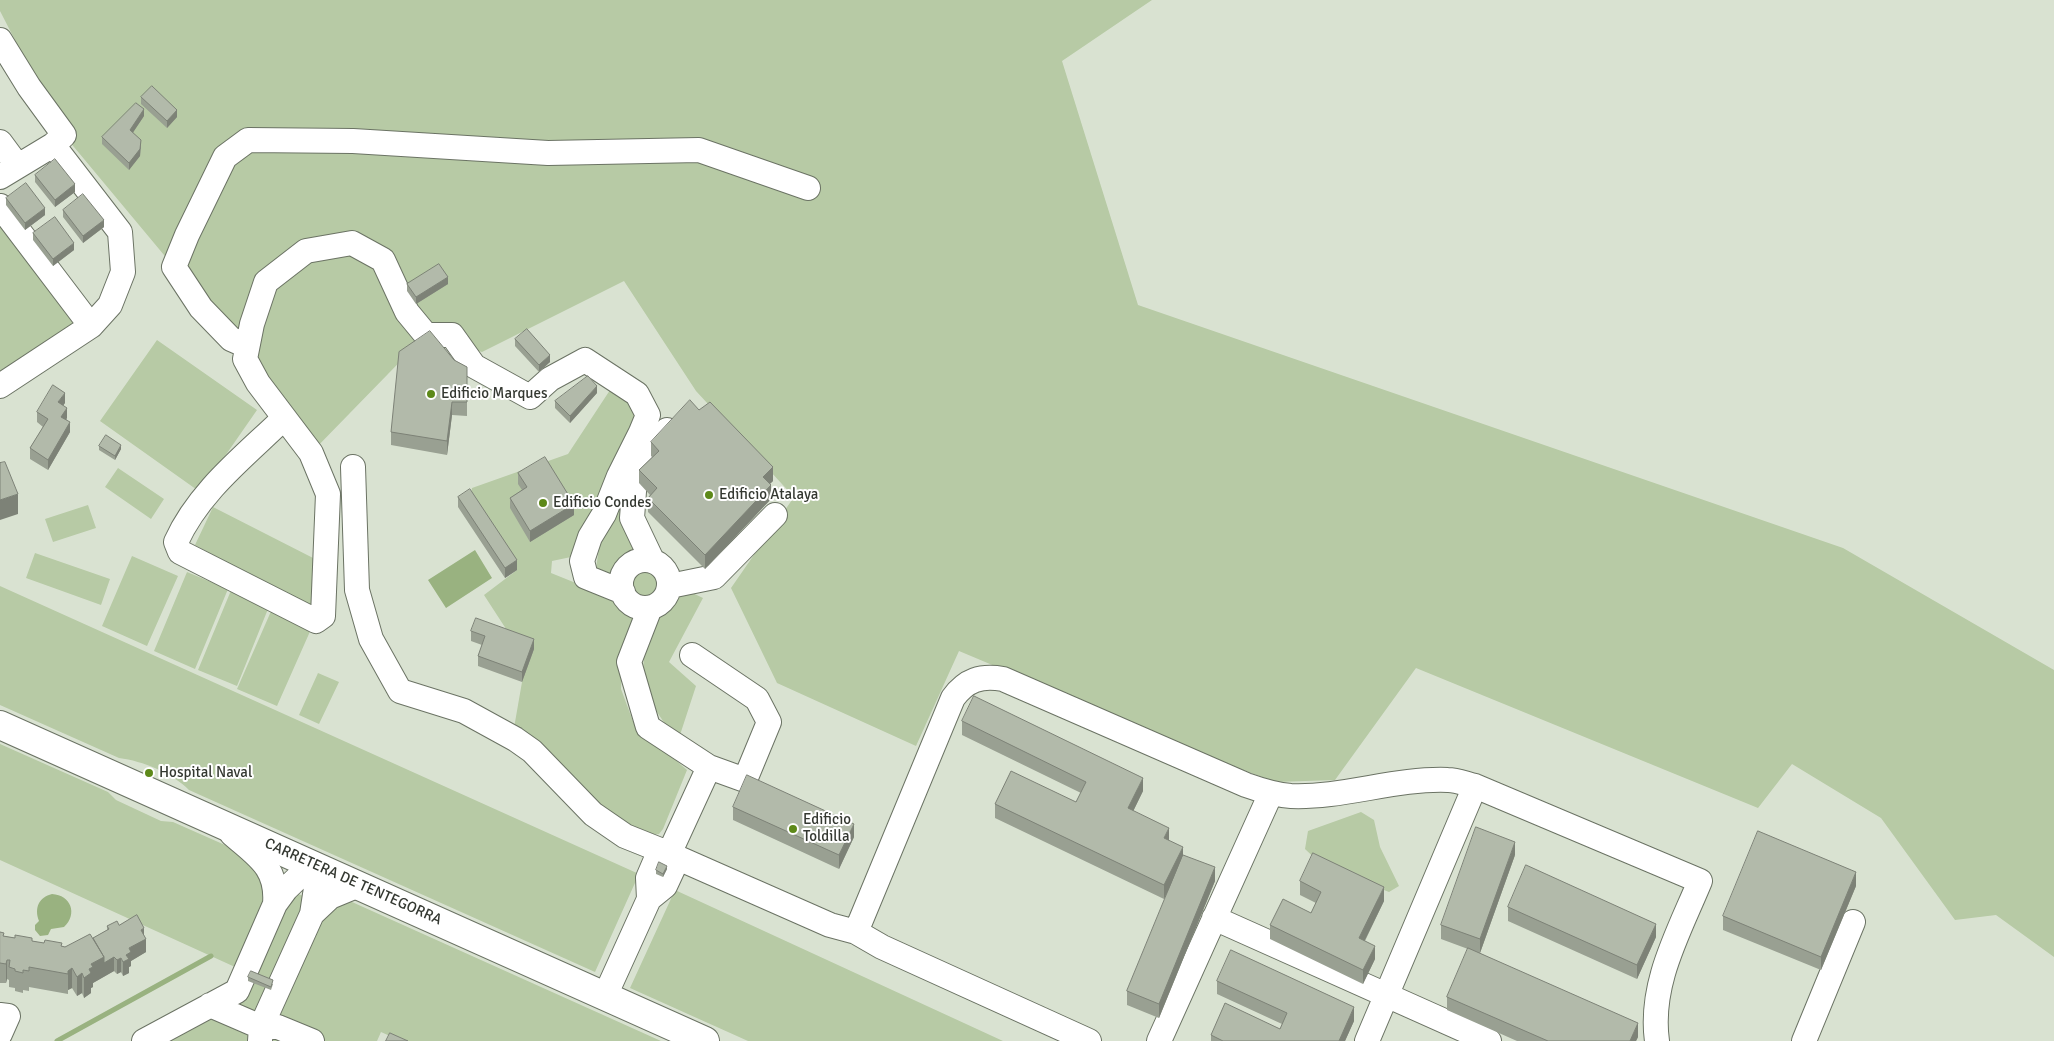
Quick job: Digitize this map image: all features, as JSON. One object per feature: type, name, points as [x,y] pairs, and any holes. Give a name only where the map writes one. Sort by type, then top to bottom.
[{"type":"main road","name":"CARRETERA DE TENTEGORRA","points":[[0,725],[705,1041]]},
{"type":"street","points":[[0,40],[59,140],[120,232],[123,272],[110,305],[91,326],[0,386]]},
{"type":"street","points":[[0,142],[9,171],[59,140]]},
{"type":"street","points":[[247,346],[231,339],[201,308],[174,267],[187,235],[225,158],[248,140],[353,141],[548,153],[699,150],[808,188]]},
{"type":"street","points":[[0,206],[91,326]]},
{"type":"street","points":[[284,418],[209,490],[183,527],[176,542],[180,552],[316,621],[323,616],[328,494],[311,453],[258,383],[245,358],[252,324],[266,282],[306,251],[352,243],[383,260],[407,312],[426,335],[452,335],[474,366],[530,397],[550,380],[585,360],[637,394],[648,415],[642,432],[619,476],[604,514],[590,538],[582,561],[586,576],[623,592]]},
{"type":"street","points":[[652,560],[632,518],[635,478],[667,430]]},
{"type":"street","points":[[352,467],[357,590],[371,640],[400,691],[464,711],[516,739],[532,751],[593,814],[625,836],[830,925],[856,932],[882,947],[1090,1041]]},
{"type":"street","points":[[670,586],[714,577],[775,515]]},
{"type":"street","points":[[643,559],[652,560],[665,569],[670,586],[664,599],[658,605],[650,608],[637,607],[627,599],[623,592],[621,584],[622,575],[633,562],[643,559]]},
{"type":"street","points":[[650,608],[629,662],[648,727],[709,767],[745,780],[769,722],[757,699],[692,654]]},
{"type":"street","points":[[856,932],[953,698],[961,688],[978,678],[990,676],[1003,679],[1246,785],[1271,793],[1290,796],[1312,796],[1418,780],[1450,780],[1474,786],[1700,881],[1658,987],[1655,1008],[1657,1041]]},
{"type":"street","points":[[605,996],[649,899],[648,878],[669,854],[709,767]]},
{"type":"street","points":[[1367,1041],[1474,786]]},
{"type":"street","points":[[1159,1041],[1271,793]]},
{"type":"street","points":[[215,820],[260,858],[269,870],[275,882],[275,904]]},
{"type":"street","points":[[144,1041],[237,991],[275,904],[312,864]]},
{"type":"street","points":[[261,1034],[312,914],[316,888],[312,864]]},
{"type":"street","points":[[312,914],[330,897],[359,885]]},
{"type":"street","points":[[1214,918],[1489,1041]]},
{"type":"street","points":[[1804,1041],[1853,922]]},
{"type":"street","points":[[210,1005],[261,1034]]},
{"type":"street","points":[[0,1014],[8,1016],[0,1034]]},
{"type":"street","points":[[261,1034],[278,1027],[312,1041]]},
{"type":"shaded area","points":[[0,0],[1152,0],[1062,61],[1138,305],[1843,548],[2054,670],[2054,957],[1996,915],[1955,920],[1881,818],[1792,764],[1758,808],[1416,668],[1335,780],[1276,782],[1235,767],[959,651],[916,746],[777,683],[731,588],[794,497],[696,391],[624,281],[482,352],[426,335],[311,453],[174,267],[64,135],[0,11]]},
{"type":"shaded area","points":[[0,225],[74,323],[0,371]]},
{"type":"shaded area","points":[[157,340],[257,410],[200,492],[100,421]]},
{"type":"shaded area","points":[[612,387],[633,401],[639,427],[571,557],[552,561],[551,573],[618,600],[636,617],[622,648],[621,689],[634,724],[687,770],[663,829],[659,834],[651,835],[640,832],[595,804],[514,728],[522,682],[508,632],[484,595],[517,570],[470,499],[472,488],[568,454]]},
{"type":"shaded area","points":[[654,418],[668,424],[632,476],[636,554],[620,566],[615,576],[596,569],[602,526]]},
{"type":"shaded area","points":[[118,468],[164,499],[151,519],[105,487]]},
{"type":"shaded area","points":[[88,505],[96,528],[53,542],[45,519]]},
{"type":"shaded area","points":[[213,507],[317,560],[318,612],[195,545]]},
{"type":"shaded area","points":[[475,550],[492,578],[446,608],[428,580]]},
{"type":"shaded area","points":[[35,553],[110,579],[101,605],[26,578]]},
{"type":"shaded area","points":[[132,556],[178,576],[147,646],[102,626]]},
{"type":"shaded area","points":[[646,569],[652,570],[660,578],[660,590],[652,598],[646,599],[640,598],[632,590],[631,584],[632,578],[640,570]]},
{"type":"shaded area","points":[[187,572],[228,589],[195,669],[154,651]]},
{"type":"shaded area","points":[[0,586],[639,874],[595,972],[189,790],[166,773],[138,762],[119,758],[0,705]]},
{"type":"shaded area","points":[[232,588],[270,604],[237,686],[198,670]]},
{"type":"shaded area","points":[[682,588],[703,598],[669,662],[696,686],[679,738],[671,733],[647,697],[643,671],[645,644],[658,614],[666,603]]},
{"type":"shaded area","points":[[272,609],[312,627],[277,706],[237,689]]},
{"type":"shaded area","points":[[318,673],[339,682],[319,724],[299,715]]},
{"type":"shaded area","points":[[0,744],[108,792],[116,800],[161,821],[173,822],[234,849],[264,881],[314,900],[352,902],[661,1041],[401,1041],[381,1032],[377,1041],[144,1041],[246,972],[0,860]]},
{"type":"shaded area","points":[[1361,812],[1374,820],[1380,847],[1399,886],[1389,892],[1323,866],[1305,849],[1308,831]]},
{"type":"shaded area","points":[[675,890],[1003,1041],[748,1041],[630,988]]},
{"type":"shaded area","points":[[52,894],[59,895],[68,901],[71,916],[64,927],[51,929],[48,935],[40,936],[35,930],[35,925],[39,921],[37,908],[41,900]]},
{"type":"building","points":[[152,86],[177,110],[167,121],[141,97]]},
{"type":"building","points":[[136,103],[144,109],[130,130],[141,140],[140,149],[129,163],[102,137]]},
{"type":"building","points":[[55,159],[75,184],[55,200],[35,175]]},
{"type":"building","points":[[26,183],[45,208],[25,223],[6,198]]},
{"type":"building","points":[[83,194],[104,220],[83,236],[63,210]]},
{"type":"building","points":[[55,217],[74,243],[53,259],[33,233]]},
{"type":"building","points":[[439,264],[448,277],[416,297],[407,284]]},
{"type":"building","points":[[527,329],[550,355],[539,365],[515,339]]},
{"type":"building","name":"Edificio Marques","points":[[430,331],[454,360],[467,367],[467,402],[452,402],[447,441],[391,432],[399,352]]},
{"type":"building","points":[[588,376],[597,386],[570,416],[555,401]]},
{"type":"building","points":[[53,385],[65,393],[58,402],[67,408],[61,417],[70,422],[48,460],[30,448],[48,419],[37,412]]},
{"type":"building","name":"Edificio Atalaya","points":[[690,400],[699,410],[710,402],[773,467],[763,477],[771,485],[705,555],[648,498],[657,488],[639,470],[659,451],[651,442]]},
{"type":"building","points":[[106,435],[121,445],[115,456],[99,446]]},
{"type":"building","name":"Edificio Condes","points":[[545,457],[574,504],[530,531],[510,498],[527,487],[518,473]]},
{"type":"building","points":[[5,462],[18,494],[0,500],[0,463]]},
{"type":"building","points":[[470,489],[517,560],[505,568],[458,497]]},
{"type":"building","points":[[476,618],[534,639],[522,672],[478,656],[485,636],[471,631]]},
{"type":"building","points":[[974,696],[1143,778],[1128,808],[1169,828],[1164,838],[1183,847],[1164,885],[995,804],[1011,771],[1076,802],[1086,782],[962,721]]},
{"type":"building","name":"Edificio Toldilla","points":[[747,775],[854,824],[839,855],[733,807]]},
{"type":"building","points":[[1476,827],[1515,842],[1480,939],[1441,925]]},
{"type":"building","points":[[1758,831],[1856,872],[1821,957],[1723,916]]},
{"type":"building","points":[[1313,853],[1384,887],[1359,938],[1375,946],[1363,970],[1270,925],[1283,899],[1311,913],[1321,892],[1300,881]]},
{"type":"building","points":[[1183,855],[1215,867],[1159,1004],[1127,991]]},
{"type":"building","points":[[659,862],[667,866],[663,874],[656,870]]},
{"type":"building","points":[[1526,865],[1656,924],[1637,965],[1508,907]]},
{"type":"building","points":[[137,915],[144,928],[141,930],[146,939],[129,948],[131,952],[126,955],[129,959],[123,962],[121,958],[117,960],[114,957],[104,963],[104,957],[93,938],[109,929],[107,926],[117,921],[119,925]]},
{"type":"building","points":[[0,932],[4,933],[3,936],[15,938],[15,935],[32,938],[32,941],[44,943],[45,940],[62,943],[61,946],[65,947],[90,934],[104,957],[91,964],[93,967],[89,969],[91,973],[84,978],[82,973],[77,977],[72,968],[68,971],[68,974],[29,967],[29,971],[23,970],[23,973],[9,967],[10,960],[7,960],[6,964],[0,963]]},
{"type":"building","points":[[1468,948],[1638,1023],[1630,1041],[1548,1041],[1447,997]]},
{"type":"building","points":[[1231,950],[1354,1007],[1339,1041],[1223,1041],[1211,1035],[1225,1003],[1280,1029],[1287,1013],[1217,981]]},
{"type":"building","points":[[251,971],[273,980],[271,987],[248,977]]},
{"type":"building","points":[[390,1033],[408,1041],[386,1041]]},
{"type":"waterway","points":[[57,1041],[211,956]]},
{"type":"place","name":"Edificio Marques","points":[[431,394]]},
{"type":"place","name":"Edificio Atalaya","points":[[709,495]]},
{"type":"place","name":"Edificio Condes","points":[[543,503]]},
{"type":"place","name":"Hospital Naval","points":[[149,773]]},
{"type":"place","name":"Edificio Toldilla","points":[[793,829]]}]
